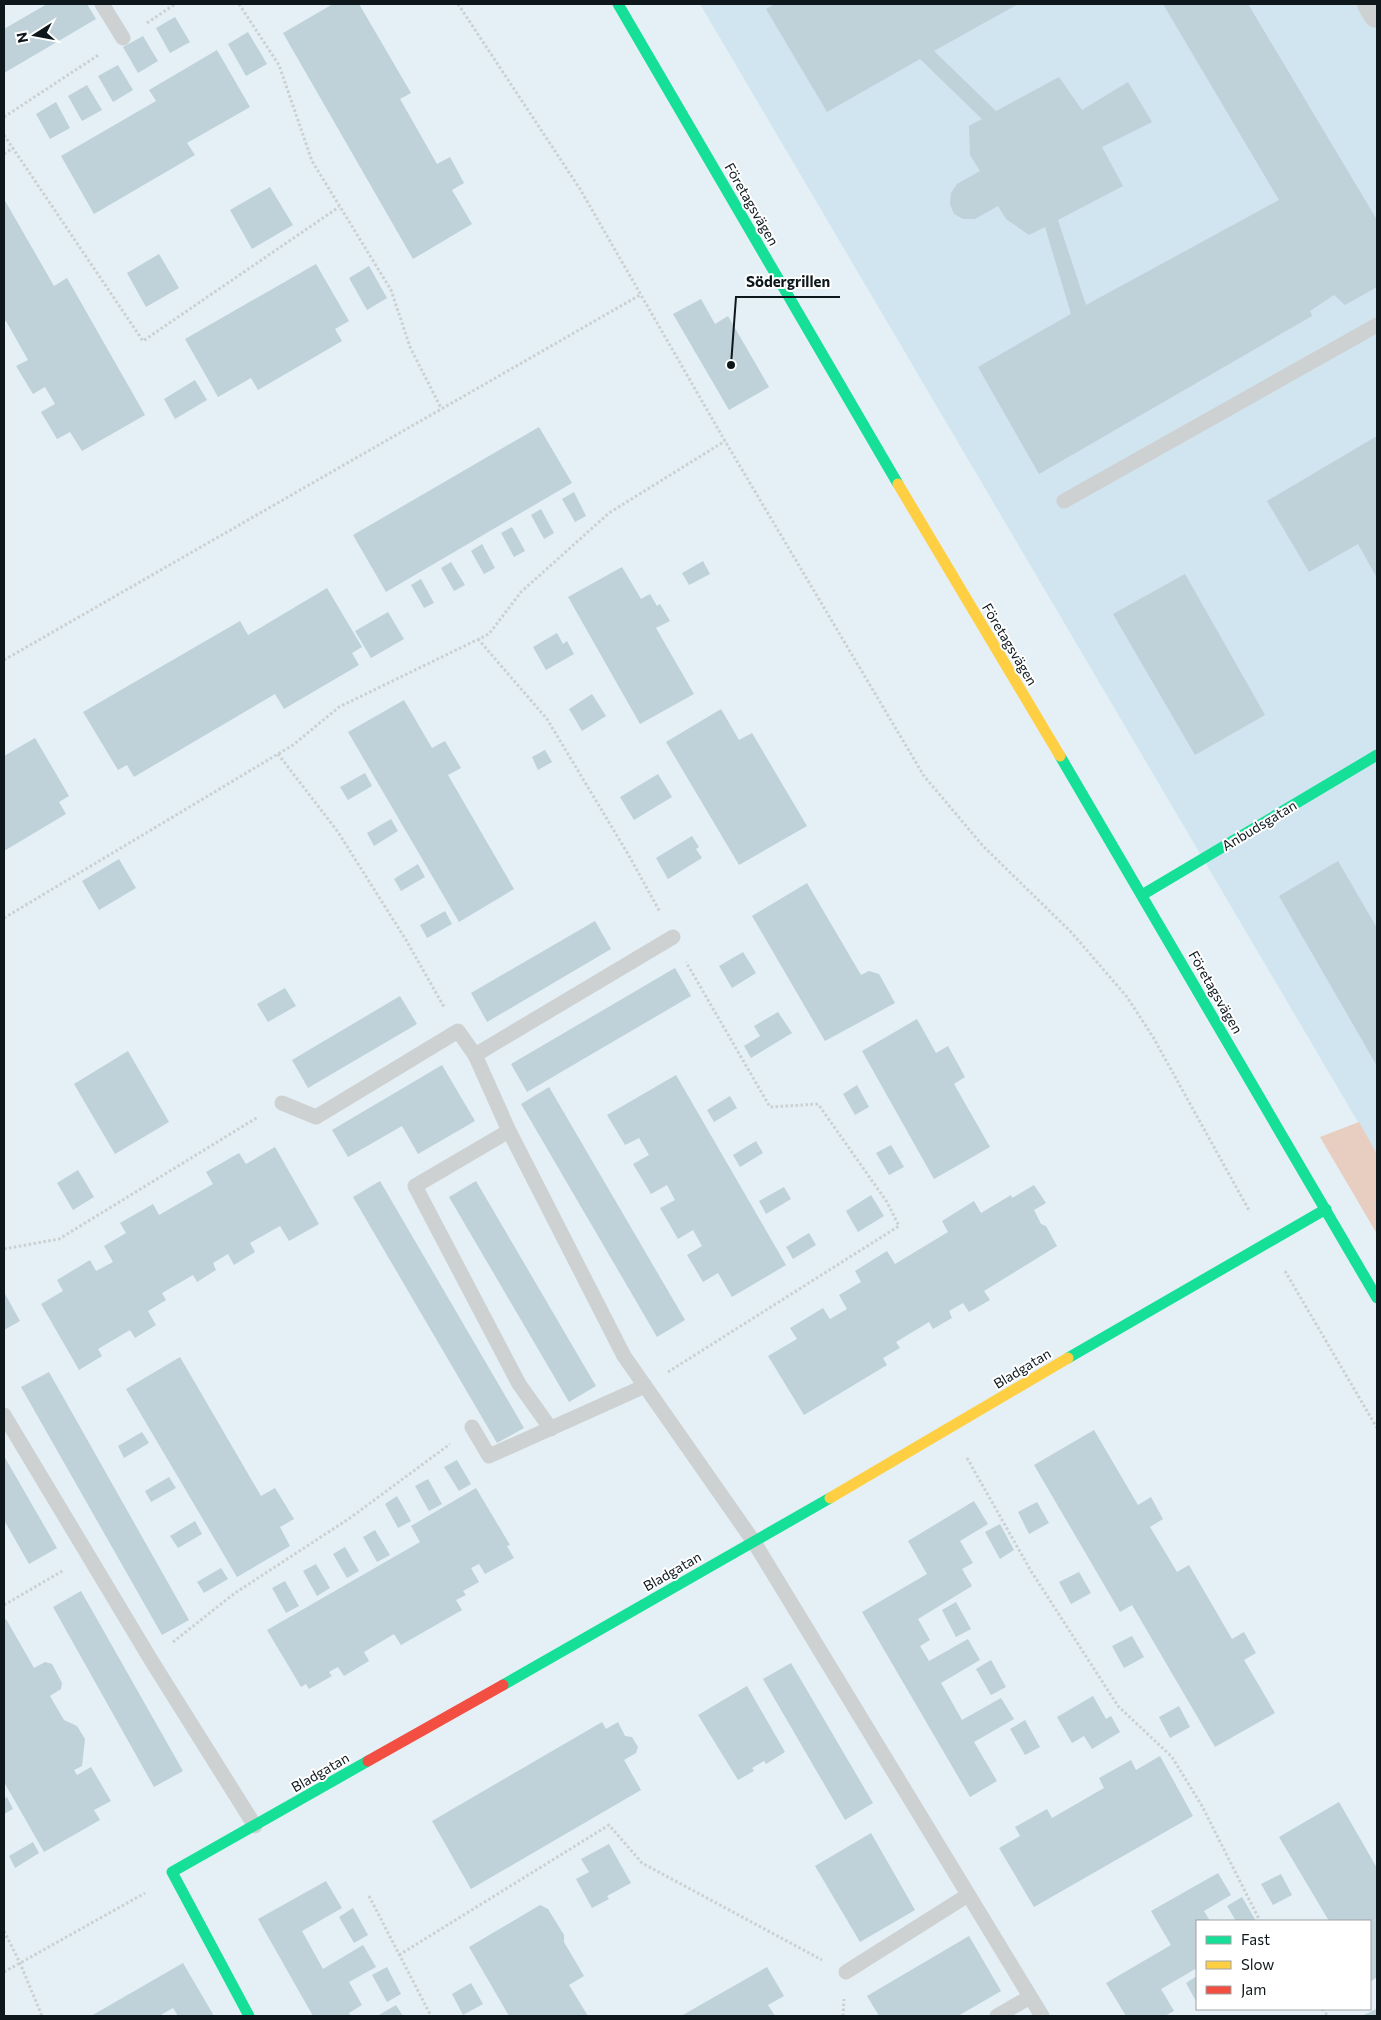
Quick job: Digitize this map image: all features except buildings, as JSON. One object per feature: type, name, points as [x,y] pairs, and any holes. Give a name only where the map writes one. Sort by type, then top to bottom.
[{"type":"street","name":"Företagsvägen","points":[[618,4],[1377,1298]]},
{"type":"street","points":[[1371,4],[1377,14]]},
{"type":"street","name":"Anbudsgatan","points":[[1142,895],[1377,755]]},
{"type":"street","name":"Bladgatan","points":[[172,1872],[754,1542],[1326,1209]]},
{"type":"street","points":[[172,1872],[250,2016]]},
{"type":"lane","points":[[102,4],[123,38]]},
{"type":"lane","points":[[1064,501],[1377,324]]},
{"type":"lane","points":[[475,1055],[673,937]]},
{"type":"lane","points":[[282,1103],[316,1117],[458,1031],[475,1055],[509,1131],[624,1356],[754,1542],[1042,2016]]},
{"type":"lane","points":[[509,1131],[415,1186],[519,1384],[550,1429]]},
{"type":"lane","points":[[472,1427],[489,1456],[645,1386]]},
{"type":"lane","points":[[4,1415],[151,1660],[255,1826]]},
{"type":"lane","points":[[846,1972],[968,1895]]},
{"type":"lane","points":[[997,2016],[1030,1997]]},
{"type":"path","points":[[4,117],[175,4]]},
{"type":"path","points":[[239,4],[279,65],[312,161],[391,290],[410,347],[441,408]]},
{"type":"path","points":[[458,4],[580,189],[725,441],[924,776],[983,846],[1072,933],[1127,997],[1153,1037],[1267,1242],[1377,1428]]},
{"type":"path","points":[[4,134],[143,341],[339,207]]},
{"type":"path","points":[[4,154],[13,148]]},
{"type":"path","points":[[4,660],[640,295]]},
{"type":"path","points":[[4,918],[294,745],[340,707],[489,634],[520,592],[609,513],[725,441]]},
{"type":"path","points":[[478,639],[547,719],[628,854],[770,1108],[818,1104],[887,1202],[899,1226],[645,1386]]},
{"type":"path","points":[[278,754],[338,832],[406,940],[458,1031]]},
{"type":"path","points":[[4,1249],[59,1239],[282,1103]]},
{"type":"path","points":[[151,1660],[235,1593],[350,1518],[472,1427]]},
{"type":"path","points":[[951,1428],[1031,1571],[1118,1706],[1172,1757],[1202,1806],[1259,1920]]},
{"type":"path","points":[[4,1605],[88,1556]]},
{"type":"path","points":[[399,1955],[609,1825],[642,1863],[846,1972],[843,2016]]},
{"type":"path","points":[[4,1972],[145,1893],[172,1872]]},
{"type":"path","points":[[369,1896],[431,2016]]},
{"type":"path","points":[[4,1931],[20,1963],[42,2016]]},
{"type":"shaded area","points":[[700,4],[1377,4],[1377,1154],[1358,1122]]},
{"type":"shaded area","points":[[1359,1122],[1377,1154],[1377,1234],[1320,1137]]},
{"type":"traffic: fast","points":[[618,4],[898,484]]},
{"type":"traffic: fast","points":[[1142,895],[1377,755]]},
{"type":"traffic: fast","points":[[1060,756],[1377,1298]]},
{"type":"traffic: fast","points":[[1068,1358],[1326,1209]]},
{"type":"traffic: fast","points":[[503,1685],[830,1498]]},
{"type":"traffic: fast","points":[[249,2016],[172,1872],[368,1761]]},
{"type":"traffic: slow","points":[[898,484],[1060,756]]},
{"type":"traffic: slow","points":[[830,1498],[1068,1358]]},
{"type":"traffic: jam","points":[[368,1761],[503,1685]]},
{"type":"place","name":"Södergrillen","points":[[731,365]]}]
